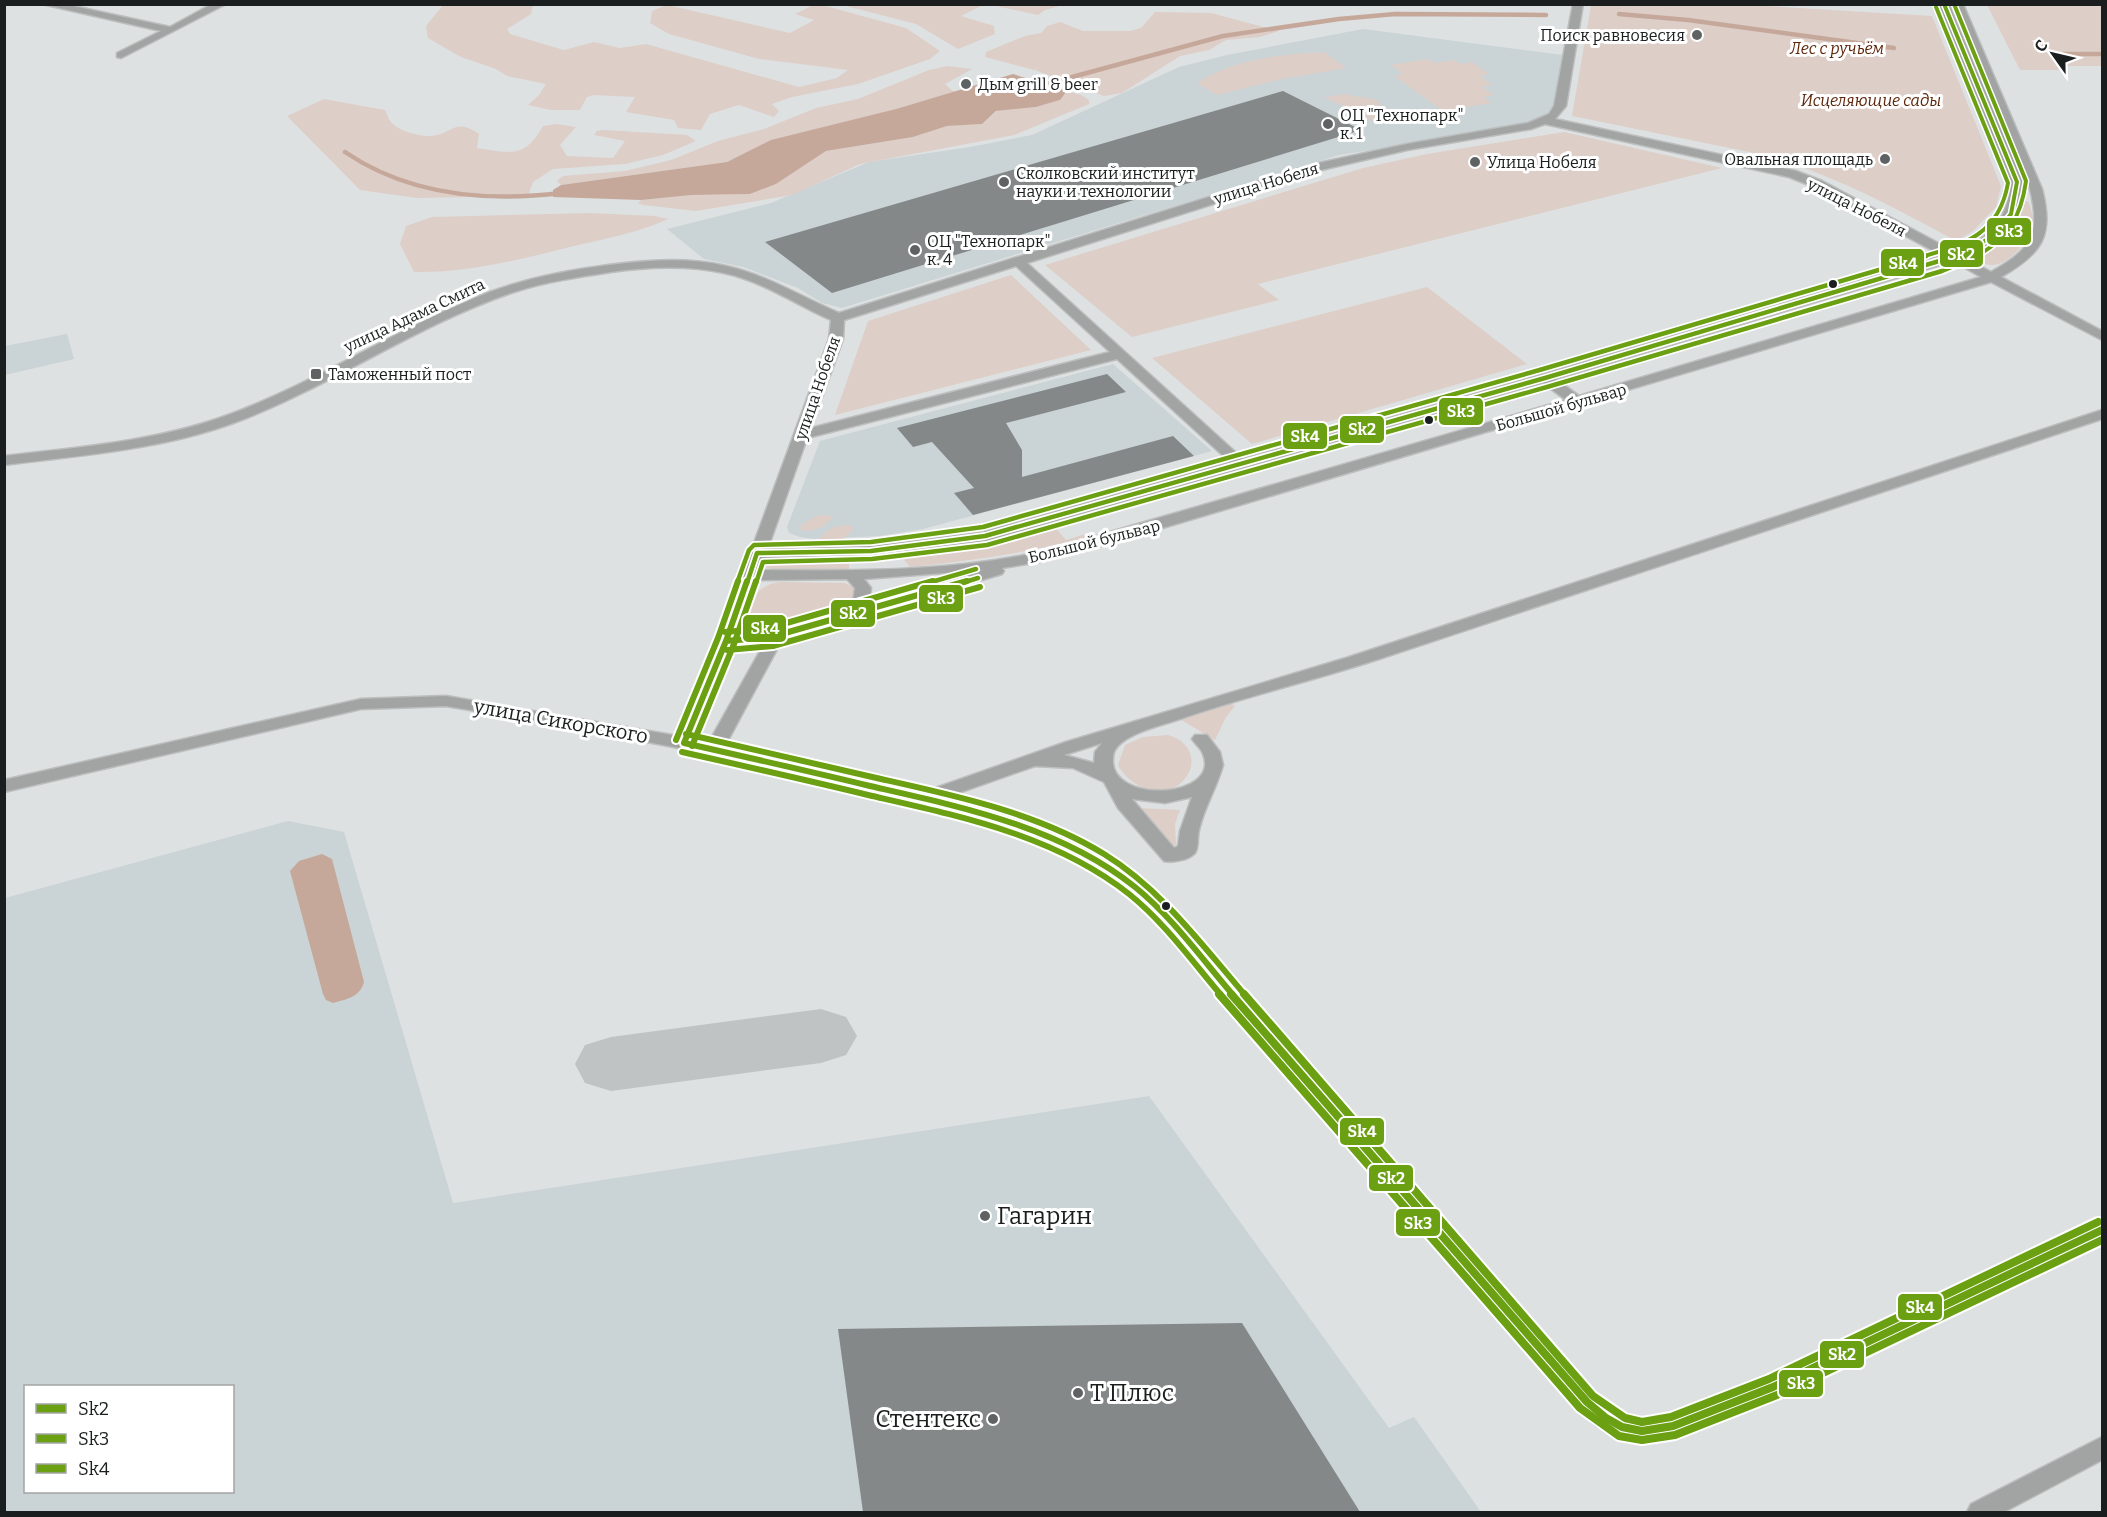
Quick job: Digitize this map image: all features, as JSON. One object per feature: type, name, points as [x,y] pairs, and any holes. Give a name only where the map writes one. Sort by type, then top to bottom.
[{"type":"street","points":[[47,4],[171,30]]},
{"type":"street","points":[[121,55],[221,4]]},
{"type":"street","points":[[1547,120],[1556,114],[1560,106],[1578,4]]},
{"type":"street","name":"Большой бульвар","points":[[757,552],[854,554],[985,536],[1545,378],[1954,257],[1981,245],[1994,237],[2005,225],[2017,200],[2017,182],[1944,4]]},
{"type":"street","name":"Большой бульвар","points":[[750,574],[853,576],[944,570],[1032,558],[1106,540],[1979,283],[1992,277],[2017,261],[2031,248],[2040,233],[2042,217],[2036,189],[1958,4]]},
{"type":"street","name":"улица Нобеля","points":[[684,743],[726,641],[836,339],[838,318],[1318,167],[1407,147],[1509,131],[1547,120],[1792,174],[1818,184],[2103,336]]},
{"type":"street","points":[[1018,261],[1239,463]]},
{"type":"street","name":"улица Адама Смита","points":[[4,460],[123,445],[215,424],[282,397],[493,295],[563,275],[643,265],[685,264],[739,272],[838,318]]},
{"type":"street","points":[[800,435],[1119,354]]},
{"type":"street","points":[[1545,378],[1577,402]]},
{"type":"street","points":[[927,798],[1060,749],[1128,731],[1232,696],[1283,683],[2103,414]]},
{"type":"street","points":[[726,641],[771,637],[979,578],[1032,558]]},
{"type":"street","points":[[853,576],[863,588],[860,610]]},
{"type":"street","points":[[714,749],[768,651],[771,637]]},
{"type":"street","name":"улица Сикорского","points":[[4,786],[361,704],[446,701],[492,707],[714,749],[967,808],[1043,834],[1100,862],[1136,888],[1174,926],[1306,1081],[1587,1402],[1606,1418],[1622,1427],[1642,1431],[1673,1426],[1773,1386],[2103,1230]]},
{"type":"street","points":[[1128,731],[1113,740],[1104,752],[1103,765],[1125,804],[1171,856],[1187,850],[1189,831],[1214,768],[1212,753],[1201,739]]},
{"type":"street","points":[[1016,767],[1053,760],[1070,761],[1090,767],[1133,793],[1155,797],[1176,796],[1196,789],[1209,779]]},
{"type":"street","points":[[1980,1512],[2103,1448]]},
{"type":"shaded area","points":[[1363,29],[1563,55],[1552,108],[1546,116],[1533,123],[1508,129],[1339,155],[842,308],[822,303],[798,288],[743,267],[704,259],[667,229],[771,203],[869,162],[1032,135],[1179,67],[1227,55]]},
{"type":"shaded area","points":[[1013,74],[1067,91],[1060,100],[1036,107],[996,111],[982,124],[947,126],[913,137],[826,151],[776,184],[750,194],[692,195],[641,200],[553,197],[553,190],[561,185],[727,162],[771,140],[896,109]]},
{"type":"shaded area","points":[[67,334],[74,359],[5,375],[5,346]]},
{"type":"shaded area","points":[[1113,364],[1212,451],[923,529],[880,536],[813,539],[789,533],[787,527],[820,441]]},
{"type":"shaded area","points":[[288,821],[344,832],[453,1203],[1149,1096],[1389,1428],[1414,1417],[1481,1512],[5,1512],[5,898]]},
{"type":"shaded area","points":[[322,854],[332,859],[364,982],[356,994],[333,1003],[326,1000],[323,994],[290,871],[299,861]]},
{"type":"green space","points":[[443,5],[533,5],[531,14],[507,29],[510,34],[564,50],[594,42],[620,48],[646,44],[799,87],[837,78],[848,70],[759,59],[669,34],[650,23],[652,11],[667,5],[790,33],[814,20],[795,14],[813,5],[822,5],[906,28],[940,51],[930,59],[858,84],[792,97],[772,104],[779,111],[774,117],[739,105],[710,114],[701,130],[678,128],[674,120],[626,112],[635,97],[593,95],[587,97],[580,110],[551,110],[528,105],[539,95],[546,84],[507,76],[496,69],[461,57],[428,38],[426,26]]},
{"type":"green space","points":[[842,5],[983,5],[961,16],[994,26],[995,34],[958,49],[916,24]]},
{"type":"green space","points":[[992,5],[1063,5],[1045,10],[1038,15]]},
{"type":"green space","name":"Исцеляющие сады","points":[[1591,5],[1749,5],[1932,16],[2001,186],[1996,207],[1973,231],[1956,241],[1888,205],[1794,164],[1769,156],[1572,116]]},
{"type":"green space","points":[[1987,5],[2102,5],[2102,66],[2069,66],[2058,70],[2020,70]]},
{"type":"green space","points":[[1155,12],[1211,13],[1279,31],[1260,37],[1226,40],[1209,50],[1180,56],[1122,93],[1104,96],[1035,70],[1043,66],[1034,70],[985,57],[986,52],[1025,36],[1041,33],[1047,26],[1060,22],[1083,31],[1130,31],[1141,28]]},
{"type":"green space","points":[[1324,52],[1346,68],[1282,79],[1217,95],[1197,83],[1226,68],[1258,59]]},
{"type":"green space","points":[[1428,59],[1434,63],[1455,60],[1461,64],[1472,62],[1489,74],[1480,76],[1492,85],[1482,87],[1494,95],[1484,97],[1491,103],[1443,111],[1394,76],[1403,74],[1391,65]]},
{"type":"green space","points":[[948,66],[972,69],[945,84],[954,92],[746,153],[727,162],[561,185],[557,181],[563,176],[625,171],[671,160],[718,141],[764,129],[816,108],[858,99],[929,70]]},
{"type":"green space","points":[[1067,91],[1081,95],[1089,100],[1089,104],[1014,135],[860,164],[792,195],[696,211],[638,203],[641,200],[692,195],[750,194],[776,184],[826,151],[913,137],[947,126],[982,124],[997,111],[1036,107],[1060,100]]},
{"type":"green space","points":[[1347,94],[1376,100],[1380,102],[1380,105],[1391,110],[1387,112],[1393,116],[1373,121],[1324,97]]},
{"type":"green space","points":[[324,99],[385,110],[394,125],[416,134],[431,136],[459,127],[471,129],[479,134],[477,148],[499,151],[523,149],[536,137],[543,126],[557,124],[576,127],[560,145],[567,156],[613,158],[625,141],[594,135],[597,131],[603,130],[687,135],[696,141],[663,155],[625,164],[553,169],[533,182],[528,196],[417,198],[360,190],[287,116]]},
{"type":"green space","points":[[1564,132],[1722,168],[1258,284],[1279,300],[1132,337],[1045,265],[1363,168],[1427,154]]},
{"type":"green space","points":[[2025,201],[2029,202],[2033,221],[2030,233],[2021,247],[2010,258],[1995,265],[1975,259],[1977,254],[2008,232],[2017,221]]},
{"type":"green space","points":[[590,213],[655,216],[668,219],[608,238],[512,261],[434,272],[414,272],[400,244],[406,226],[432,217]]},
{"type":"green space","points":[[1011,275],[1091,350],[835,415],[868,321]]},
{"type":"green space","points":[[1427,287],[1527,364],[1252,444],[1152,358]]},
{"type":"green space","points":[[817,516],[833,517],[822,527],[809,531],[800,529],[801,525]]},
{"type":"green space","points":[[1052,524],[1066,540],[1089,533],[1092,536],[1024,551],[956,562],[910,567],[904,560],[911,555],[992,541]]},
{"type":"green space","points":[[852,526],[853,530],[842,539],[834,542],[821,540],[820,537],[831,528]]},
{"type":"green space","points":[[775,561],[849,561],[849,570],[771,569],[766,567],[767,563]]},
{"type":"green space","points":[[780,582],[845,583],[853,587],[856,598],[843,608],[780,629],[766,629],[756,625],[751,618],[752,600],[768,585]]},
{"type":"green space","points":[[1230,703],[1235,706],[1226,717],[1215,740],[1178,718]]},
{"type":"green space","points":[[1168,735],[1182,742],[1190,754],[1191,768],[1182,782],[1174,788],[1156,791],[1138,785],[1123,773],[1118,765],[1125,745],[1143,737]]},
{"type":"green space","points":[[1137,808],[1180,810],[1175,824],[1176,845],[1165,845]]},
{"type":"building","points":[[1283,91],[1361,130],[832,293],[765,242]]},
{"type":"building","points":[[1107,374],[1126,392],[1006,423],[1022,450],[1022,477],[1173,436],[1194,456],[973,515],[954,493],[974,488],[932,442],[913,447],[897,428]]},
{"type":"building","points":[[1242,1323],[1360,1512],[863,1512],[838,1329]]},
{"type":"waterway","points":[[1039,86],[1223,36],[1339,19],[1395,14],[1546,15]]},
{"type":"waterway","points":[[1619,14],[1688,20],[1894,48]]},
{"type":"waterway","points":[[2063,54],[2102,54]]},
{"type":"waterway","points":[[345,152],[395,178],[449,192],[505,196],[561,193]]},
{"type":"taxiway","points":[[611,1064],[821,1036]]},
{"type":"transit line","name":"Sk2","points":[[684,743],[726,641],[757,553],[871,551],[985,536],[1545,378],[1939,262],[1969,251],[1994,235],[2011,214],[2017,182],[1944,4]]},
{"type":"transit line","name":"Sk3","points":[[692,746],[734,644],[763,562],[872,559],[987,545],[1547,387],[1942,271],[1989,250],[2011,230],[2023,200],[2026,181],[1954,4]]},
{"type":"transit line","name":"Sk4","points":[[676,740],[718,638],[749,550],[754,545],[871,542],[983,527],[1543,369],[1936,253],[1975,237],[1994,222],[2001,212],[2008,183],[1936,7]]},
{"type":"transit line","name":"Sk4","points":[[725,632],[769,628],[976,569]]},
{"type":"transit line","name":"Sk2","points":[[726,641],[771,637],[978,578]]},
{"type":"transit line","name":"Sk3","points":[[727,650],[773,646],[980,587]]},
{"type":"transit line","name":"Sk4","points":[[686,734],[970,799],[1047,826],[1104,854],[1141,881],[1181,920],[1593,1396],[1625,1418],[1642,1422],[1671,1417],[1769,1379],[2098,1222]]},
{"type":"transit line","name":"Sk2","points":[[684,743],[967,808],[1043,834],[1099,862],[1136,888],[1174,926],[1306,1081],[1587,1402],[1606,1418],[1622,1427],[1642,1431],[1673,1426],[1773,1387],[2102,1230]]},
{"type":"transit line","name":"Sk3","points":[[682,752],[965,817],[1040,842],[1094,870],[1130,895],[1167,932],[1299,1087],[1580,1408],[1619,1436],[1642,1440],[1675,1435],[1777,1395],[2102,1240]]},
{"type":"place","name":"Поиск равновесия","points":[[1697,35]]},
{"type":"place","name":"Дым grill & beer","points":[[966,84]]},
{"type":"place","name":"ОЦ \"Технопарк\" к. 1","points":[[1328,124]]},
{"type":"place","name":"Овальная площадь","points":[[1885,159]]},
{"type":"place","name":"Улица Нобеля","points":[[1475,162]]},
{"type":"place","name":"Сколковский институт науки и технологии","points":[[1004,182]]},
{"type":"place","name":"ОЦ \"Технопарк\" к. 4","points":[[915,250]]},
{"type":"place","name":"Таможенный пост","points":[[316,374]]},
{"type":"place","name":"Гагарин","points":[[985,1216]]},
{"type":"place","name":"Т Плюс","points":[[1078,1393]]},
{"type":"place","name":"Стентекс","points":[[993,1419]]},
{"type":"park label","name":"Лес с ручьём","points":[[1837,48]]}]
